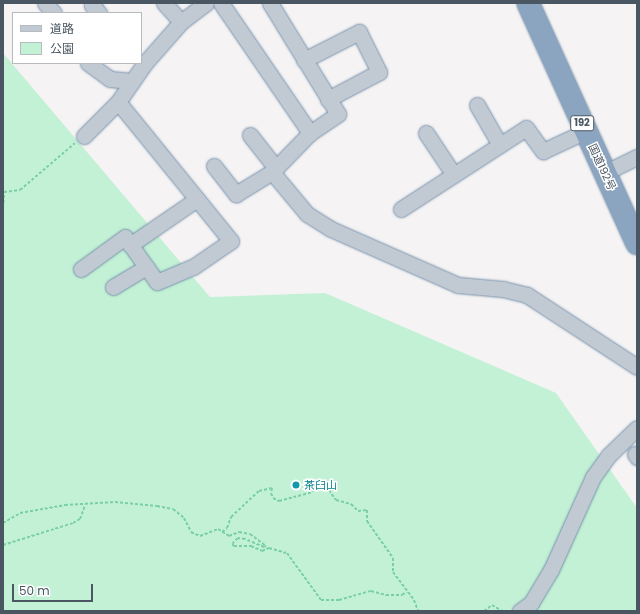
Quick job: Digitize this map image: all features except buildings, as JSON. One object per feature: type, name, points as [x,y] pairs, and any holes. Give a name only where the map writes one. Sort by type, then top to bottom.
[{"type":"highway","name":"国道192号","points":[[528,3],[637,243]]},
{"type":"street","points":[[45,3],[53,12]]},
{"type":"street","points":[[94,3],[92,5],[98,12]]},
{"type":"street","points":[[164,3],[181,22]]},
{"type":"street","points":[[143,61],[181,22],[206,3]]},
{"type":"street","points":[[221,3],[310,133]]},
{"type":"street","points":[[214,166],[236,194],[274,170],[310,133],[338,114],[270,3]]},
{"type":"street","points":[[304,60],[359,32],[379,72],[328,99]]},
{"type":"street","points":[[89,64],[110,79],[132,81]]},
{"type":"street","points":[[84,136],[118,102],[141,64]]},
{"type":"street","points":[[80,269],[125,237],[157,282],[193,267],[231,241],[118,102]]},
{"type":"street","points":[[477,105],[500,145]]},
{"type":"street","points":[[401,209],[526,128],[543,151],[586,131]]},
{"type":"street","points":[[426,133],[454,175]]},
{"type":"street","points":[[250,135],[306,214],[331,229],[458,285],[503,289],[527,295],[637,368]]},
{"type":"street","points":[[604,173],[637,157]]},
{"type":"street","points":[[130,245],[197,199]]},
{"type":"street","points":[[113,287],[146,267]]},
{"type":"street","points":[[520,611],[531,603],[551,570],[593,477],[608,456],[637,428]]},
{"type":"path","points":[[3,208],[4,192],[20,190],[84,136]]},
{"type":"path","points":[[222,532],[227,528],[231,517],[259,491],[272,488],[271,493],[273,498],[279,501],[313,492],[312,483],[317,482],[329,490],[336,500],[351,504],[358,510],[367,510],[367,521],[393,558],[393,572],[406,592],[414,600],[418,611]]},
{"type":"path","points":[[3,523],[20,513],[65,505],[115,502],[173,509],[184,518],[191,532],[200,536],[218,529],[229,536],[239,532],[250,534],[266,546],[238,538],[233,541],[234,546],[251,546],[262,551],[269,548],[287,553],[321,600],[339,600],[371,591],[386,595],[402,595],[406,592]]},
{"type":"path","points":[[3,545],[73,524],[80,519],[85,505]]},
{"type":"path","points":[[484,611],[492,605],[502,611]]},
{"type":"green space","points":[[3,53],[210,297],[325,293],[556,393],[637,508],[637,611],[3,611]]},
{"type":"place","name":"茶臼山","points":[[296,485]]}]
